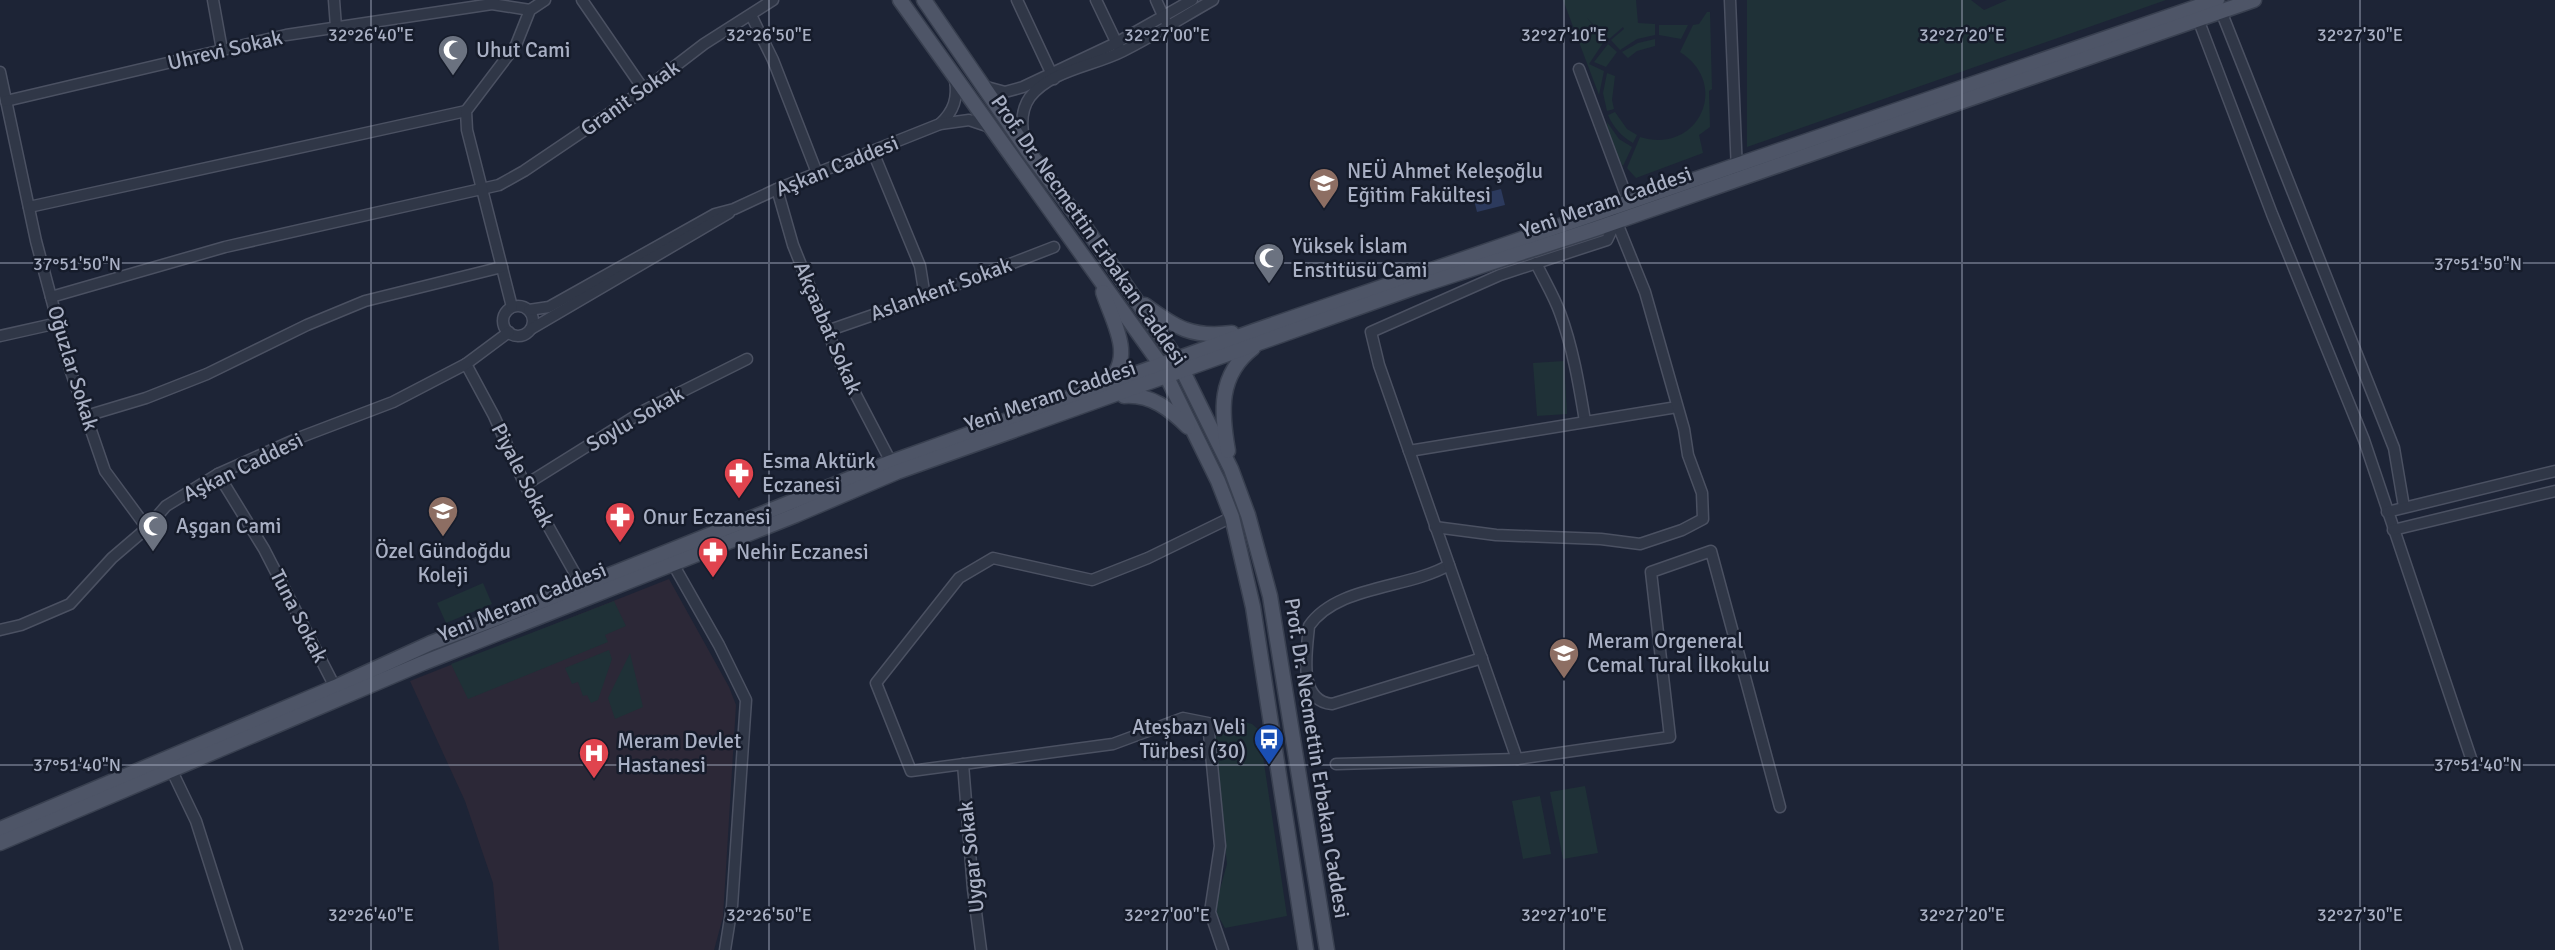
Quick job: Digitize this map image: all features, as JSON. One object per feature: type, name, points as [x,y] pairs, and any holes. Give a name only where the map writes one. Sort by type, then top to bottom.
[{"type":"main road","name":"Prof. Dr. Necmettin Erbakan Caddesi","points":[[900,0],[1164,371],[1197,436],[1232,517],[1253,607],[1306,950]]},
{"type":"main road","name":"Prof. Dr. Necmettin Erbakan Caddesi","points":[[924,0],[1180,365],[1231,469],[1255,537],[1275,620],[1327,950]]},
{"type":"main road","name":"Yeni Meram Caddesi","points":[[0,843],[423,663],[897,472],[1104,393],[1257,337],[2219,5],[2254,0]]},
{"type":"main road","name":"Yeni Meram Caddesi","points":[[1614,216],[1629,203],[1737,172],[2198,19],[2219,5]]},
{"type":"main road","points":[[1101,281],[1122,348],[1120,369],[1104,393],[1132,395],[1157,402],[1177,416],[1197,436]]},
{"type":"main road","points":[[1132,296],[1171,324],[1192,333],[1257,337],[1236,367],[1223,397],[1224,429],[1231,469]]},
{"type":"main road","name":"Yeni Meram Caddesi","points":[[0,828],[335,687],[431,643],[582,586],[891,462],[1104,393]]},
{"type":"street","points":[[213,0],[222,50]]},
{"type":"street","points":[[334,0],[336,27]]},
{"type":"street","points":[[512,307],[467,130],[466,111],[516,45],[530,10],[545,0]]},
{"type":"street","points":[[582,0],[643,90]]},
{"type":"street","name":"Granit Sokak","points":[[51,297],[225,247],[499,185],[524,171],[643,90],[704,44],[773,0]]},
{"type":"street","points":[[1017,0],[1053,76]]},
{"type":"street","points":[[1096,0],[1119,48]]},
{"type":"street","points":[[1156,0],[1166,21]]},
{"type":"street","points":[[1166,21],[1192,0]]},
{"type":"street","points":[[983,86],[1003,92],[1013,91],[1119,48],[1166,21],[1213,0]]},
{"type":"street","points":[[1730,0],[1737,172]]},
{"type":"street","name":"Uhrevi Sokak","points":[[6,102],[286,35],[492,4],[530,10]]},
{"type":"street","points":[[2219,5],[2394,448],[2404,507]]},
{"type":"street","points":[[751,15],[773,60],[817,173]]},
{"type":"street","points":[[2198,19],[2272,214],[2364,440],[2472,761]]},
{"type":"street","points":[[1579,69],[1629,203]]},
{"type":"street","name":"Oğuzlar Sokak","points":[[0,72],[29,207],[71,372],[106,471],[147,528]]},
{"type":"street","points":[[1027,150],[1022,126],[1025,107],[1038,89],[1053,76]]},
{"type":"street","points":[[940,124],[953,110],[956,100],[955,77]]},
{"type":"street","points":[[29,207],[466,111]]},
{"type":"street","name":"Aşkan Caddesi","points":[[529,310],[549,307],[715,214],[734,209],[940,124],[969,120],[990,127]]},
{"type":"street","points":[[873,152],[920,266],[925,297]]},
{"type":"street","name":"Akçaabat Sokak","points":[[777,190],[793,245],[844,372],[891,462]]},
{"type":"street","name":"Aşkan Caddesi","points":[[531,329],[720,220],[734,209]]},
{"type":"street","points":[[1517,759],[1379,365],[1371,332],[1500,275],[1607,240],[1614,216]]},
{"type":"street","points":[[1436,527],[1496,535],[1640,544],[1682,530],[1703,519],[1702,493],[1688,456],[1645,292],[1614,216]]},
{"type":"street","name":"Aslankent Sokak","points":[[827,331],[925,297],[1054,247]]},
{"type":"street","points":[[1536,263],[1567,335],[1576,365],[1585,421]]},
{"type":"street","points":[[86,416],[146,398],[207,374],[307,325],[365,301],[502,267]]},
{"type":"street","points":[[520,306],[529,310],[533,319],[531,329],[523,335],[509,332],[503,320],[507,311],[520,306]]},
{"type":"street","points":[[0,336],[58,323]]},
{"type":"street","name":"Aşkan Caddesi","points":[[0,630],[21,625],[70,604],[112,558],[147,528],[166,506],[218,474],[301,437],[393,402],[466,364],[509,332]]},
{"type":"street","name":"Soylu Sokak","points":[[526,485],[645,410],[747,359]]},
{"type":"street","name":"Piyale Sokak","points":[[466,364],[526,485],[582,586]]},
{"type":"street","points":[[1409,452],[1677,407]]},
{"type":"street","points":[[2387,512],[2555,471]]},
{"type":"street","name":"Tuna Sokak","points":[[218,474],[264,549],[335,687]]},
{"type":"street","points":[[2393,530],[2555,491]]},
{"type":"street","points":[[1223,950],[1210,912],[1220,846],[1208,723],[1183,718],[1113,744],[911,771],[876,683],[959,578],[993,558],[1092,580],[1148,558],[1232,517]]},
{"type":"street","points":[[1336,764],[1517,759],[1670,737],[1651,572],[1711,551],[1780,807]]},
{"type":"street","points":[[673,564],[713,634],[746,700],[732,906],[725,950]]},
{"type":"street","points":[[1449,565],[1433,574],[1353,596],[1328,606],[1314,618],[1309,626],[1309,688],[1314,698],[1322,703],[1332,704],[1482,658]]},
{"type":"street","name":"Uygar Sokak","points":[[963,764],[981,950]]},
{"type":"street","points":[[172,769],[196,821],[237,950]]},
{"type":"shaded area","points":[[1563,0],[1636,0],[1638,23],[1655,24],[1655,35],[1637,39],[1620,50],[1611,40],[1623,27],[1608,40],[1587,18],[1605,40],[1589,64],[1604,71],[1599,95]]},
{"type":"shaded area","points":[[1747,0],[1971,0],[1984,10],[2007,0],[2166,0],[1747,147]]},
{"type":"shaded area","points":[[1707,12],[1710,12],[1712,89],[1709,91],[1710,127],[1699,135],[1703,153],[1636,178],[1627,168],[1640,137],[1661,140],[1678,136],[1692,126],[1701,113],[1705,98],[1704,81],[1695,66],[1680,52],[1693,25],[1699,24]]},
{"type":"shaded area","points":[[1659,25],[1688,25],[1681,39],[1659,35]]},
{"type":"shaded area","points":[[1655,39],[1655,46],[1637,51],[1628,58],[1622,52],[1638,43]]},
{"type":"shaded area","points":[[1608,44],[1617,52],[1606,67],[1594,62]]},
{"type":"shaded area","points":[[1607,73],[1615,76],[1612,100],[1614,109],[1607,111],[1603,93]]},
{"type":"shaded area","points":[[1615,112],[1627,129],[1637,135],[1633,143],[1612,124],[1608,115]]},
{"type":"shaded area","points":[[1607,122],[1619,139],[1632,147],[1623,166],[1612,145]]},
{"type":"shaded area","points":[[1564,361],[1567,414],[1537,416],[1533,363]]},
{"type":"shaded area","name":"Meram Devlet Hastanesi","points":[[669,579],[729,687],[736,705],[723,917],[714,950],[499,950],[493,883],[465,801],[410,681]]},
{"type":"shaded area","points":[[483,583],[492,604],[446,623],[437,603]]},
{"type":"shaded area","points":[[614,601],[626,626],[605,635],[608,642],[468,699],[451,664]]},
{"type":"shaded area","points":[[609,650],[612,659],[598,700],[591,703],[587,695],[583,696],[578,682],[572,684],[565,668]]},
{"type":"shaded area","points":[[630,653],[643,707],[615,719],[608,698]]},
{"type":"shaded area","points":[[1245,722],[1259,730],[1287,916],[1225,928],[1217,914],[1217,900],[1227,864],[1212,732],[1215,726]]},
{"type":"shaded area","points":[[1585,786],[1598,853],[1563,859],[1550,792]]},
{"type":"shaded area","points":[[1540,796],[1551,854],[1523,859],[1512,801]]},
{"type":"water","points":[[1501,189],[1505,205],[1477,212],[1473,196]]},
{"type":"place","name":"Uhut Cami","points":[[453,77]]},
{"type":"place","name":"NEÜ Ahmet Keleşoğlu Eğitim Fakültesi","points":[[1324,210]]},
{"type":"place","name":"Yüksek İslam Enstitüsü Cami","points":[[1269,285]]},
{"type":"place","name":"Esma Aktürk Eczanesi","points":[[739,500]]},
{"type":"place","name":"Özel Gündoğdu Koleji","points":[[443,538]]},
{"type":"place","name":"Onur Eczanesi","points":[[620,544]]},
{"type":"place","name":"Aşgan Cami","points":[[153,553]]},
{"type":"place","name":"Nehir Eczanesi","points":[[713,579]]},
{"type":"place","name":"Meram Orgeneral Cemal Tural İlkokulu","points":[[1564,680]]},
{"type":"place","name":"Ateşbazı Veli Türbesi (30)","points":[[1269,766]]},
{"type":"place","name":"Meram Devlet Hastanesi","points":[[594,780]]}]
